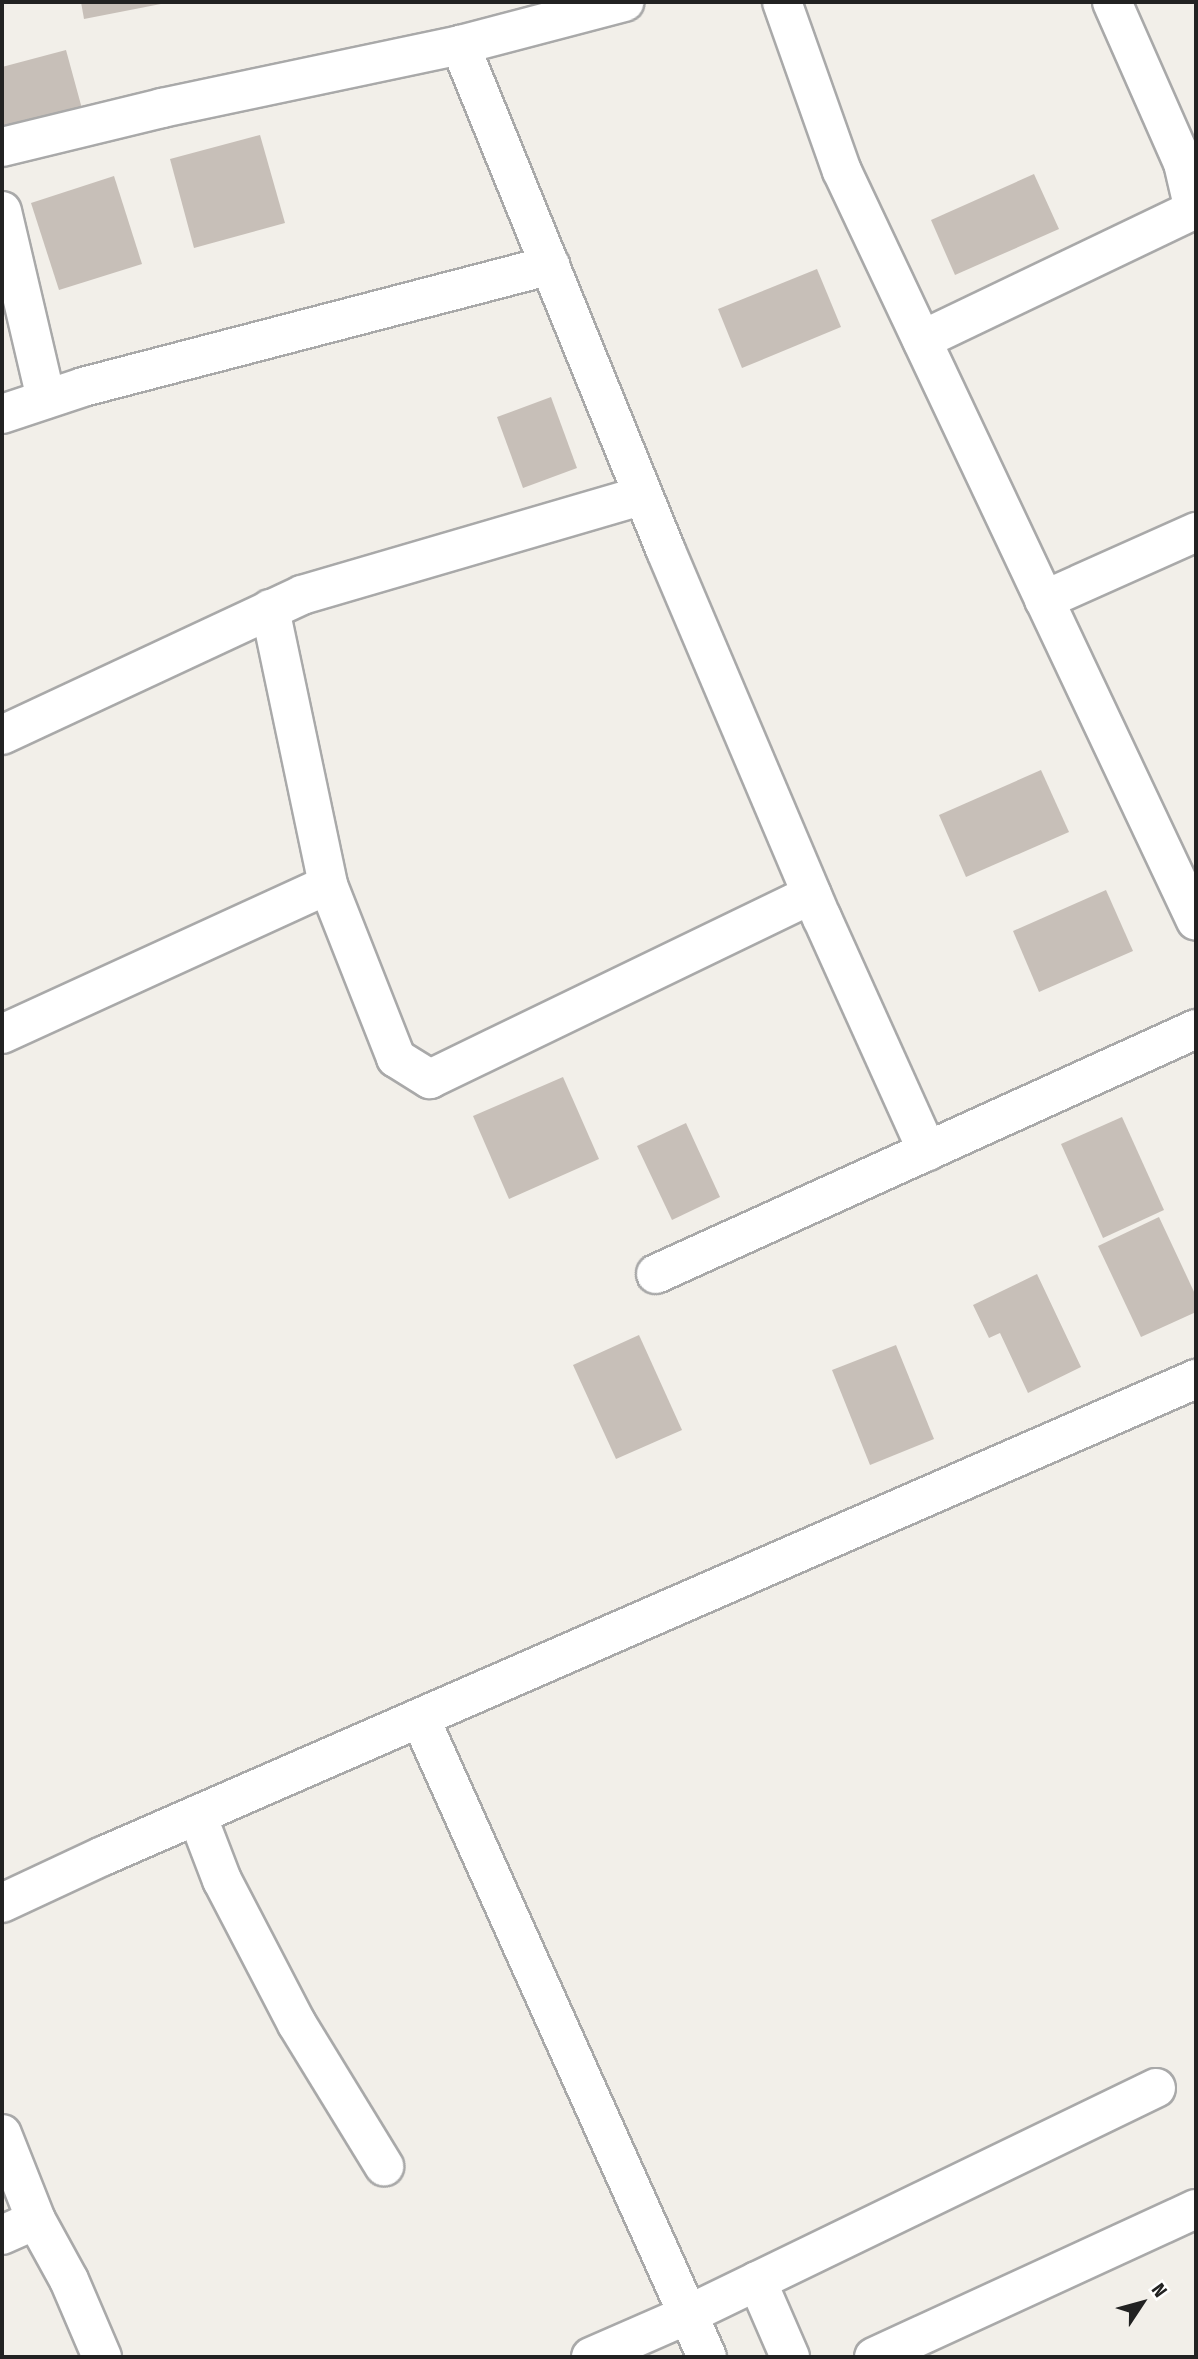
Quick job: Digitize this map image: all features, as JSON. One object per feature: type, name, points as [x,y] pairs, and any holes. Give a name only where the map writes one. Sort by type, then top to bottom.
[{"type":"street","points":[[2,147],[162,108],[460,45],[624,2]]},
{"type":"street","points":[[782,2],[842,171],[1196,921]]},
{"type":"street","points":[[922,340],[1195,210],[1183,163],[1112,2]]},
{"type":"street","points":[[460,45],[643,495],[813,894],[927,1151]]},
{"type":"street","points":[[2,211],[46,399]]},
{"type":"street","points":[[2,414],[46,399],[550,265]]},
{"type":"street","points":[[2,735],[302,595],[643,495]]},
{"type":"street","points":[[1044,600],[1196,532]]},
{"type":"street","points":[[270,610],[328,885],[396,1058],[430,1079],[813,894]]},
{"type":"street","points":[[2,1034],[328,885]]},
{"type":"street","points":[[656,1274],[1196,1029]]},
{"type":"street","points":[[2,1903],[197,1815],[1196,1379]]},
{"type":"street","points":[[420,1718],[707,2357]]},
{"type":"street","points":[[197,1815],[222,1880],[297,2024],[384,2166]]},
{"type":"street","points":[[591,2357],[687,2315],[1156,2088]]},
{"type":"street","points":[[2,2133],[19,2227],[69,2280],[102,2357]]},
{"type":"street","points":[[874,2357],[1196,2209]]},
{"type":"street","points":[[757,2281],[790,2357]]},
{"type":"building","points":[[81,2],[166,2],[166,3],[84,19]]},
{"type":"building","points":[[66,50],[84,116],[2,137],[2,67]]},
{"type":"building","points":[[260,135],[285,223],[194,248],[170,159]]},
{"type":"building","points":[[1034,174],[1059,229],[955,275],[931,220]]},
{"type":"building","points":[[114,176],[142,264],[59,290],[31,203]]},
{"type":"building","points":[[817,269],[841,327],[742,368],[718,309]]},
{"type":"building","points":[[551,397],[577,468],[523,488],[497,417]]},
{"type":"building","points":[[1041,770],[1069,832],[966,877],[939,815]]},
{"type":"building","points":[[1106,890],[1133,951],[1039,992],[1013,931]]},
{"type":"building","points":[[563,1077],[599,1159],[509,1199],[473,1116]]},
{"type":"building","points":[[1122,1117],[1164,1210],[1103,1238],[1061,1144]]},
{"type":"building","points":[[686,1123],[720,1197],[672,1220],[637,1146]]},
{"type":"building","points":[[1159,1217],[1196,1296],[1196,1312],[1141,1337],[1098,1246]]},
{"type":"building","points":[[1037,1274],[1081,1367],[1028,1393],[1000,1333],[989,1338],[973,1305]]},
{"type":"building","points":[[639,1335],[682,1430],[616,1459],[573,1365]]},
{"type":"building","points":[[896,1345],[934,1439],[870,1465],[832,1370]]}]
